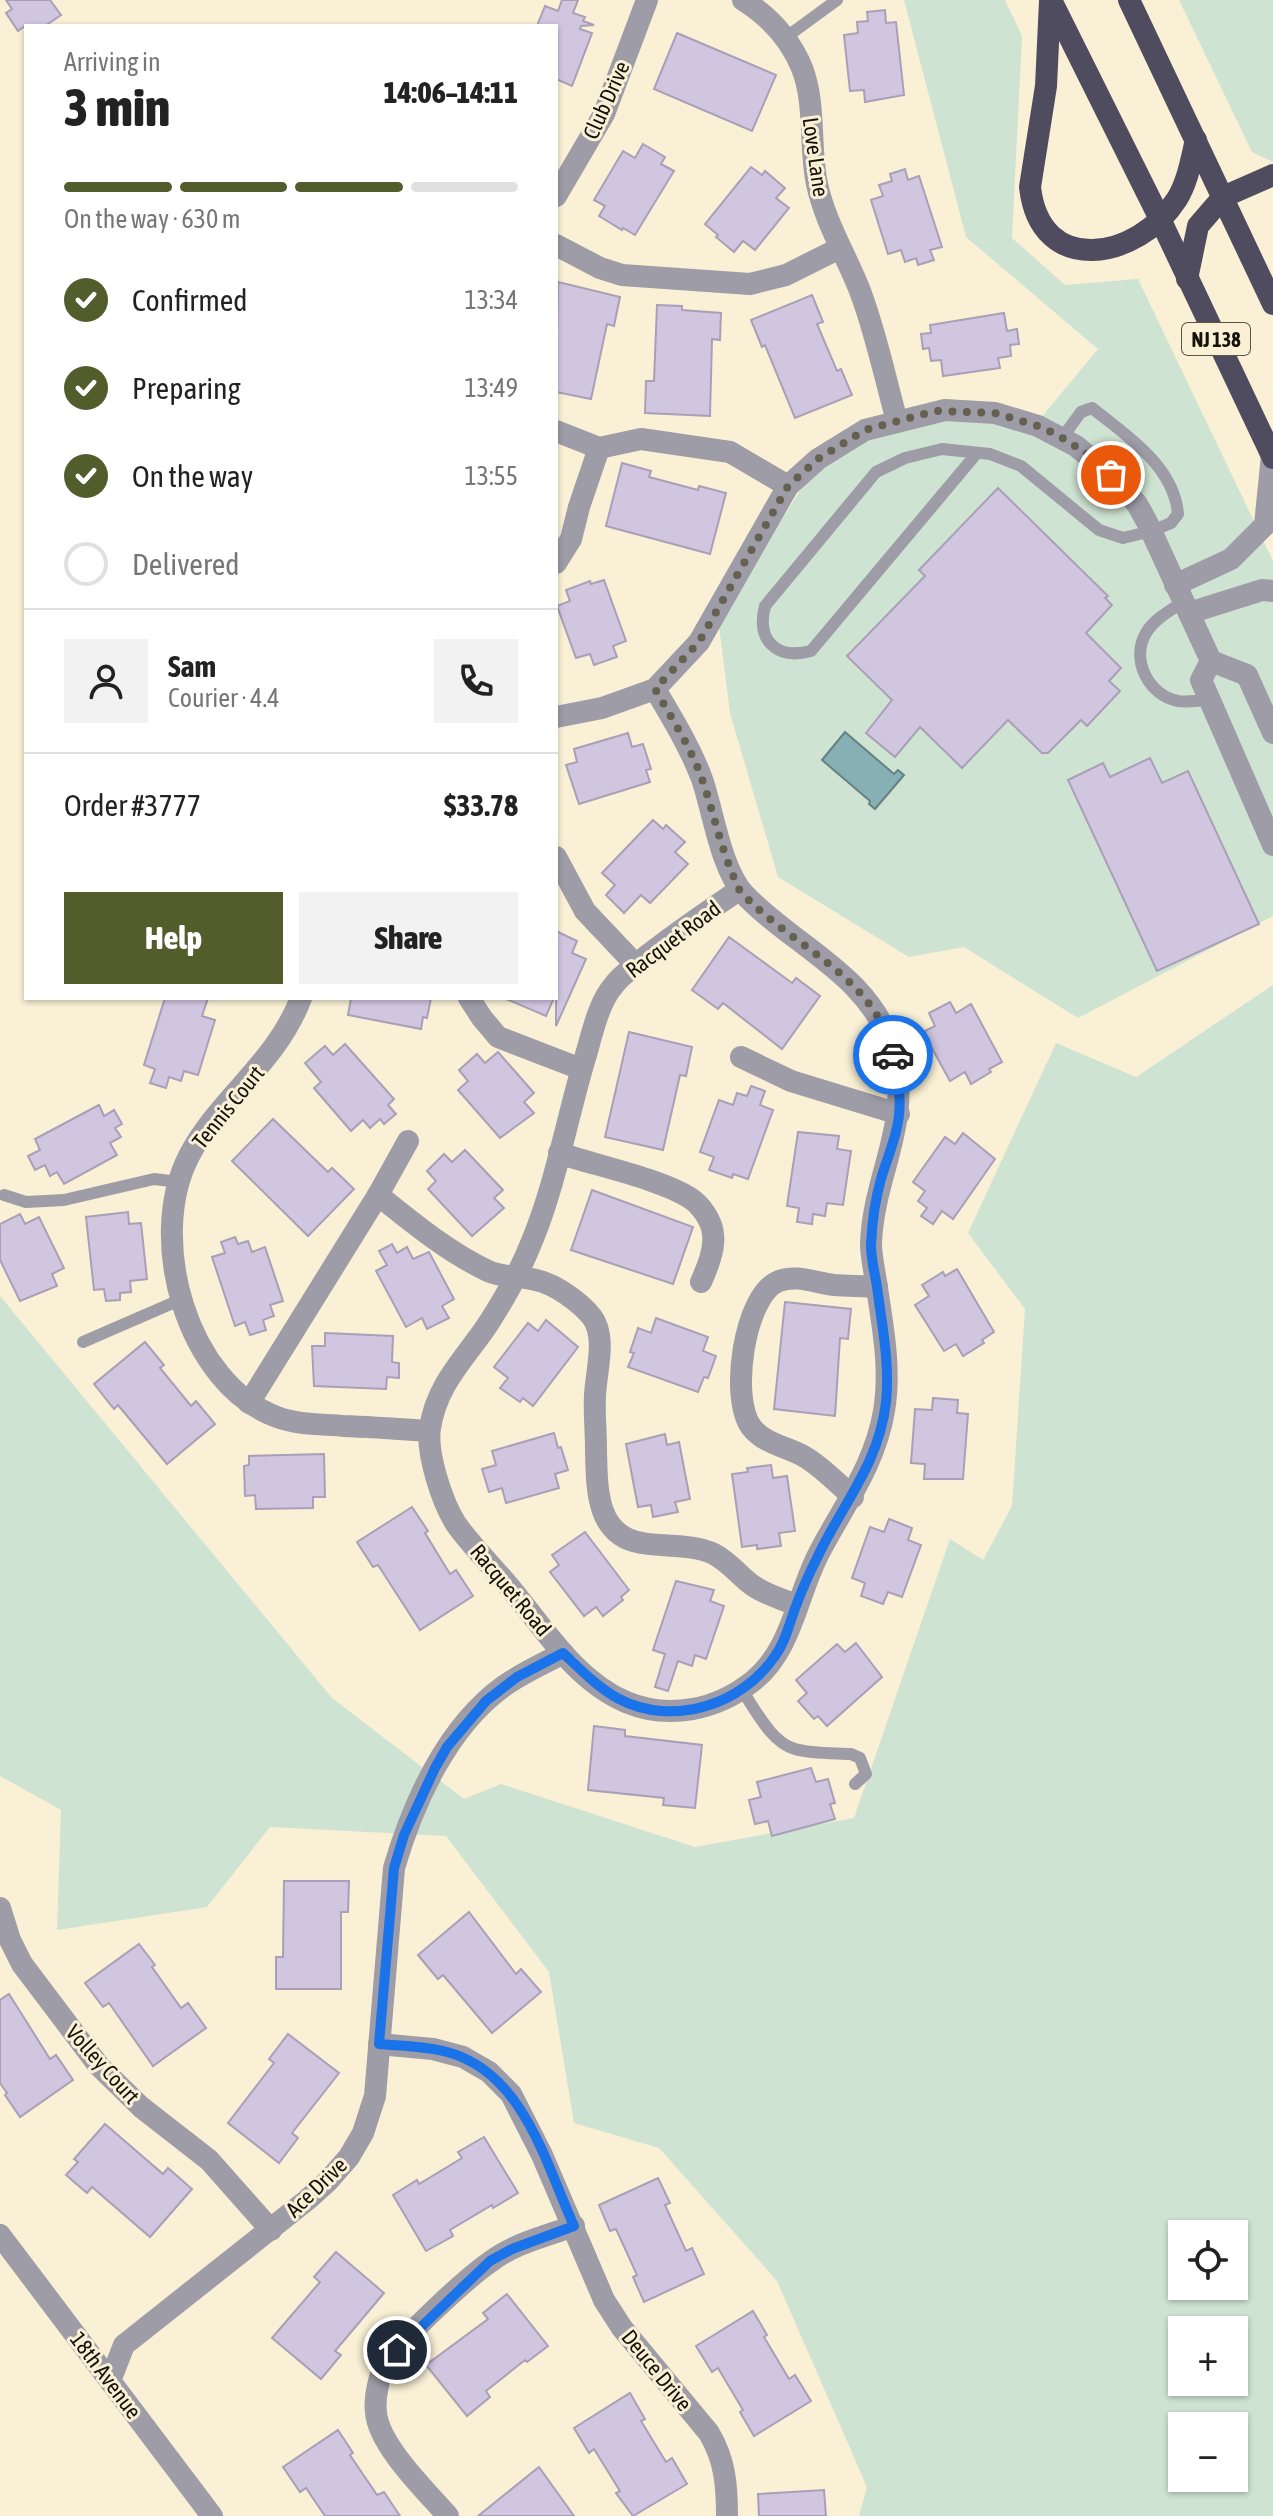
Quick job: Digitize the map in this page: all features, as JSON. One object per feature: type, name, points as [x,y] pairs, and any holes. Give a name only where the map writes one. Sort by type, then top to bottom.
[{"type":"highway","points":[[1051,0],[1046,86],[1030,187],[1036,216],[1046,230],[1074,248],[1094,251],[1119,247],[1131,241],[1160,219],[1176,200],[1186,182],[1196,140]]},
{"type":"highway","name":"NJ 138","points":[[1051,0],[1160,219],[1272,456]]},
{"type":"highway","name":"NJ 138","points":[[1129,0],[1273,304]]},
{"type":"highway","points":[[1187,279],[1198,226],[1223,197],[1273,175]]},
{"type":"street","name":"Club Drive","points":[[558,193],[604,114],[647,0]]},
{"type":"street","name":"Love Lane","points":[[743,0],[764,14],[785,38],[802,68],[807,84],[816,182],[827,221],[863,298],[897,421]]},
{"type":"street","points":[[558,246],[600,268],[622,275],[750,284],[786,275],[840,248]]},
{"type":"street","points":[[558,717],[602,708],[655,689],[699,642],[788,486],[818,459],[865,430],[935,411],[975,411],[1018,419],[1062,438],[1090,456],[1118,481],[1137,504],[1152,531],[1211,661],[1247,675],[1273,733]]},
{"type":"street","points":[[558,432],[599,448],[641,439],[730,452],[788,486]]},
{"type":"street","points":[[558,560],[571,539],[599,448]]},
{"type":"street","points":[[1182,600],[1231,559],[1265,525],[1272,456]]},
{"type":"street","points":[[1182,600],[1273,591]]},
{"type":"street","points":[[1211,661],[1201,680],[1273,845]]},
{"type":"street","name":"Racquet Road","points":[[655,689],[689,747],[739,890],[802,946],[849,979],[864,995],[883,1025],[892,1047],[897,1073],[899,1114],[875,1208],[871,1249],[887,1359],[886,1403],[873,1454],[853,1497],[819,1553],[796,1605],[785,1640],[759,1676],[710,1706],[676,1711],[655,1710],[619,1699],[596,1684],[563,1653],[456,1523],[435,1471],[429,1431],[444,1385],[460,1358],[491,1320],[538,1226],[581,1069],[611,987],[675,933],[739,890]]},
{"type":"street","points":[[558,861],[585,911],[636,965]]},
{"type":"street","name":"Tennis Court","points":[[300,1000],[274,1050],[202,1135],[189,1155],[179,1182],[171,1228],[172,1256],[182,1299],[194,1332],[219,1374],[249,1403],[281,1419],[302,1423],[429,1431]]},
{"type":"street","points":[[470,1000],[498,1037],[581,1069]]},
{"type":"street","points":[[741,1057],[791,1081],[899,1114]]},
{"type":"street","points":[[249,1403],[408,1141]]},
{"type":"street","points":[[559,1153],[674,1189],[692,1199],[701,1209],[713,1233],[701,1282]]},
{"type":"street","points":[[378,1195],[422,1231],[466,1259],[492,1273],[539,1280],[575,1302],[593,1318],[598,1335],[599,1362],[595,1395],[597,1481],[599,1502],[610,1526],[623,1537],[638,1543],[712,1553],[755,1587],[796,1605]]},
{"type":"street","points":[[853,1497],[808,1458],[762,1437],[752,1428],[746,1420],[743,1400],[743,1359],[754,1309],[766,1289],[776,1282],[799,1278],[832,1285],[877,1287]]},
{"type":"street","name":"Ace Drive","points":[[110,2381],[124,2345],[271,2230],[328,2181],[349,2157],[369,2117],[377,2079],[394,1868],[404,1835],[447,1747],[486,1701],[517,1677],[563,1653]]},
{"type":"street","name":"Volley Court","points":[[0,1908],[22,1964],[99,2066],[141,2107],[209,2160],[271,2230]]},
{"type":"street","name":"Deuce Drive","points":[[379,2044],[448,2052],[477,2064],[501,2083],[520,2108],[604,2300],[622,2328],[709,2433],[719,2450],[727,2484],[727,2516]]},
{"type":"street","points":[[448,2516],[402,2464],[380,2428],[376,2412],[378,2385],[386,2364],[425,2321],[490,2261],[512,2249],[574,2226]]},
{"type":"street","name":"18th Avenue","points":[[0,2235],[212,2516]]},
{"type":"lane","points":[[785,38],[837,0]]},
{"type":"lane","points":[[977,453],[811,651],[794,656],[765,638],[761,622],[765,606],[876,472],[905,458],[942,449],[990,454],[1021,466],[1099,530],[1123,538],[1171,523],[1178,514],[1177,502],[1162,471],[1140,446],[1092,408],[1081,412],[1062,438]]},
{"type":"lane","points":[[1182,600],[1146,632],[1140,645],[1141,664],[1148,682],[1160,693],[1178,701],[1209,700]]},
{"type":"lane","points":[[4,1195],[26,1202],[64,1200],[154,1179],[179,1182]]},
{"type":"lane","points":[[83,1342],[182,1299]]},
{"type":"lane","points":[[741,1689],[775,1737],[784,1744],[795,1749],[851,1754],[860,1758],[866,1774],[855,1784]]},
{"type":"green space","points":[[904,0],[1005,0],[1022,36],[1012,238],[1065,285],[1138,279],[1273,561],[1273,916],[1078,1018],[964,947],[909,957],[778,877],[730,713],[718,618],[822,457],[895,414],[1036,424],[1098,349],[966,237]]},
{"type":"green space","points":[[1179,0],[1273,0],[1273,162],[1252,152]]},
{"type":"green space","points":[[1273,985],[1273,2516],[859,2516],[867,2487],[777,2281],[659,2148],[574,2123],[549,1972],[446,1836],[270,1827],[207,1907],[57,1930],[61,1810],[0,1776],[0,1296],[332,1698],[464,1799],[501,1784],[695,1847],[854,1818],[950,1539],[983,1560],[1012,1506],[1025,1309],[968,1233],[1056,1043],[1136,1077]]},
{"type":"water","points":[[845,732],[894,774],[898,770],[904,775],[875,809],[869,804],[870,801],[822,760]]},
{"type":"building","points":[[6,0],[50,0],[61,15],[48,24],[24,24],[18,31],[6,13],[12,9]]},
{"type":"building","points":[[562,0],[578,0],[573,13],[585,17],[583,21],[594,25],[581,26],[580,29],[592,33],[572,86],[558,80],[558,24],[538,24],[545,6],[558,11]]},
{"type":"building","points":[[885,10],[886,23],[896,22],[904,95],[865,102],[864,90],[850,91],[844,35],[858,33],[857,22],[868,21],[867,12]]},
{"type":"building","points":[[677,33],[776,75],[752,131],[654,89]]},
{"type":"building","points":[[643,144],[665,157],[661,164],[674,171],[635,235],[599,216],[605,206],[594,200],[623,151],[635,158]]},
{"type":"building","points":[[751,167],[762,175],[765,171],[785,188],[776,198],[789,208],[755,250],[743,241],[734,252],[705,224]]},
{"type":"building","points":[[905,169],[908,180],[919,176],[942,247],[930,250],[934,260],[918,265],[916,258],[905,262],[901,250],[888,254],[871,200],[883,196],[879,185],[892,181],[890,174]]},
{"type":"building","points":[[558,282],[620,297],[614,326],[607,324],[591,399],[558,392]]},
{"type":"building","points":[[812,295],[823,322],[817,324],[837,371],[841,369],[852,395],[795,418],[765,345],[762,347],[751,320]]},
{"type":"building","points":[[657,305],[721,313],[720,340],[712,339],[710,416],[645,413],[646,381],[654,381]]},
{"type":"building","points":[[1004,313],[1007,331],[1017,329],[1019,344],[1010,345],[1011,356],[998,358],[1000,368],[943,376],[941,360],[931,361],[929,348],[923,349],[921,334],[931,333],[930,325]]},
{"type":"building","points":[[622,463],[651,471],[649,477],[698,490],[699,486],[726,493],[710,554],[606,526]]},
{"type":"building","points":[[998,488],[1108,596],[1105,598],[1112,605],[1086,633],[1121,668],[1109,681],[1120,691],[1087,726],[1081,720],[1048,753],[1042,753],[1008,720],[962,768],[920,727],[895,757],[866,733],[892,700],[847,656],[925,576],[919,570]]},
{"type":"building","points":[[604,580],[626,641],[613,646],[617,657],[594,665],[590,654],[576,658],[558,609],[558,606],[570,601],[566,590],[590,581],[591,584]]},
{"type":"building","points":[[628,733],[632,747],[643,744],[651,769],[646,770],[650,782],[579,804],[566,765],[577,762],[574,749]]},
{"type":"building","points":[[1150,758],[1162,783],[1188,771],[1259,924],[1157,971],[1068,780],[1103,763],[1110,777]]},
{"type":"building","points":[[653,820],[663,829],[666,825],[685,842],[675,852],[688,864],[650,903],[641,895],[624,913],[606,895],[615,885],[602,873]]},
{"type":"building","points":[[558,932],[577,941],[572,953],[586,959],[556,1026]]},
{"type":"building","points":[[729,937],[792,983],[796,978],[820,996],[782,1049],[723,1003],[718,1009],[692,990]]},
{"type":"building","points":[[164,1000],[207,1000],[202,1016],[215,1020],[198,1075],[184,1071],[181,1081],[169,1077],[166,1088],[150,1083],[155,1069],[144,1065]]},
{"type":"building","points":[[351,1000],[431,1000],[421,1029],[348,1015]]},
{"type":"building","points":[[509,1000],[553,1000],[546,1016]]},
{"type":"building","points":[[950,1002],[956,1013],[971,1004],[1002,1062],[971,1084],[965,1072],[950,1081],[923,1032],[935,1026],[929,1013]]},
{"type":"building","points":[[629,1032],[692,1047],[686,1076],[680,1075],[663,1150],[605,1137]]},
{"type":"building","points":[[345,1044],[394,1099],[388,1105],[396,1114],[384,1124],[380,1119],[370,1128],[363,1120],[351,1131],[314,1088],[321,1082],[305,1063],[325,1046],[333,1055]]},
{"type":"building","points":[[498,1052],[534,1093],[524,1102],[534,1113],[500,1138],[458,1090],[468,1081],[459,1070],[477,1054],[485,1063]]},
{"type":"building","points":[[751,1086],[765,1091],[760,1105],[773,1110],[748,1179],[733,1174],[732,1178],[709,1170],[714,1157],[700,1152],[719,1100],[733,1105],[737,1093],[747,1096]]},
{"type":"building","points":[[99,1105],[104,1116],[114,1110],[122,1124],[115,1128],[121,1137],[110,1143],[117,1155],[64,1184],[57,1172],[50,1176],[45,1165],[35,1170],[28,1156],[40,1150],[35,1139]]},
{"type":"building","points":[[273,1119],[328,1172],[332,1168],[354,1189],[308,1236],[232,1161]]},
{"type":"building","points":[[798,1132],[839,1136],[837,1149],[851,1151],[843,1205],[827,1203],[825,1216],[813,1214],[812,1224],[797,1222],[799,1208],[787,1206]]},
{"type":"building","points":[[963,1133],[995,1159],[953,1219],[942,1211],[933,1224],[921,1216],[927,1208],[918,1201],[925,1191],[913,1182],[945,1137],[955,1144]]},
{"type":"building","points":[[465,1150],[503,1190],[494,1198],[504,1208],[472,1236],[428,1189],[436,1181],[427,1171],[444,1154],[452,1162]]},
{"type":"building","points":[[592,1190],[693,1227],[673,1284],[571,1250]]},
{"type":"building","points":[[128,1212],[129,1224],[141,1223],[147,1279],[130,1281],[131,1292],[120,1293],[120,1300],[106,1301],[104,1289],[94,1290],[86,1217]]},
{"type":"building","points":[[20,1214],[25,1224],[39,1217],[64,1268],[52,1274],[57,1286],[20,1301],[0,1260],[0,1224]]},
{"type":"building","points":[[235,1237],[238,1244],[248,1241],[252,1252],[265,1247],[283,1301],[270,1305],[274,1316],[263,1320],[266,1330],[250,1335],[245,1322],[235,1326],[212,1257],[225,1253],[221,1242]]},
{"type":"building","points":[[392,1244],[397,1253],[407,1247],[413,1259],[429,1252],[454,1299],[442,1306],[449,1318],[427,1329],[422,1318],[406,1327],[376,1271],[387,1265],[379,1251]]},
{"type":"building","points":[[957,1269],[994,1332],[982,1340],[984,1343],[963,1356],[956,1344],[944,1351],[915,1305],[929,1296],[922,1285],[943,1272],[945,1276]]},
{"type":"building","points":[[785,1302],[851,1309],[848,1339],[840,1338],[835,1416],[774,1409]]},
{"type":"building","points":[[656,1318],[708,1337],[703,1351],[716,1356],[708,1378],[704,1377],[698,1392],[628,1367],[638,1328],[651,1333]]},
{"type":"building","points":[[546,1320],[578,1347],[533,1406],[523,1398],[520,1402],[500,1388],[508,1378],[494,1367],[528,1323],[538,1331]]},
{"type":"building","points":[[325,1333],[393,1336],[392,1362],[399,1363],[399,1378],[387,1377],[386,1389],[314,1386],[312,1346],[325,1346]]},
{"type":"building","points":[[145,1342],[164,1365],[160,1368],[191,1406],[196,1401],[215,1424],[167,1464],[118,1405],[114,1409],[94,1384]]},
{"type":"building","points":[[933,1398],[958,1400],[957,1413],[968,1414],[963,1479],[924,1479],[925,1464],[911,1463],[915,1409],[932,1410]]},
{"type":"building","points":[[554,1433],[568,1470],[555,1474],[559,1488],[506,1503],[502,1488],[489,1492],[482,1469],[496,1465],[492,1451]]},
{"type":"building","points":[[665,1434],[667,1445],[679,1442],[690,1499],[675,1502],[678,1512],[653,1517],[651,1505],[638,1507],[626,1444]]},
{"type":"building","points":[[324,1454],[325,1497],[313,1497],[313,1508],[256,1509],[255,1495],[245,1496],[244,1466],[249,1465],[249,1456]]},
{"type":"building","points":[[771,1465],[773,1478],[787,1476],[795,1531],[779,1533],[781,1546],[742,1547],[732,1474],[748,1472],[747,1468]]},
{"type":"building","points":[[412,1507],[450,1574],[456,1570],[473,1596],[420,1630],[378,1565],[373,1567],[357,1542]]},
{"type":"building","points":[[889,1519],[912,1528],[908,1540],[921,1545],[902,1597],[888,1592],[883,1604],[861,1596],[865,1583],[852,1578],[870,1527],[884,1532]]},
{"type":"building","points":[[585,1532],[629,1590],[621,1597],[623,1600],[603,1616],[596,1607],[584,1616],[550,1572],[559,1565],[552,1555]]},
{"type":"building","points":[[676,1581],[714,1590],[710,1601],[724,1606],[706,1659],[695,1655],[692,1666],[678,1661],[668,1691],[655,1687],[665,1654],[653,1650]]},
{"type":"building","points":[[856,1643],[882,1677],[827,1726],[818,1716],[814,1719],[798,1701],[807,1693],[796,1680],[837,1644],[845,1652]]},
{"type":"building","points":[[594,1726],[625,1730],[625,1736],[702,1745],[695,1808],[663,1805],[664,1798],[588,1790]]},
{"type":"building","points":[[811,1768],[816,1782],[828,1779],[835,1803],[830,1804],[835,1819],[772,1836],[768,1821],[755,1824],[749,1800],[761,1797],[757,1782]]},
{"type":"building","points":[[284,1881],[349,1881],[348,1912],[341,1912],[341,1989],[276,1989],[276,1957],[283,1957]]},
{"type":"building","points":[[469,1912],[516,1974],[521,1969],[541,1992],[492,2033],[443,1975],[438,1979],[418,1955]]},
{"type":"building","points":[[139,1944],[181,2008],[188,2003],[206,2028],[153,2066],[109,2003],[103,2007],[85,1983]]},
{"type":"building","points":[[9,1994],[50,2059],[56,2055],[73,2080],[20,2117],[0,2083],[0,2000]]},
{"type":"building","points":[[288,2034],[339,2073],[292,2133],[298,2138],[279,2163],[228,2123],[274,2063],[269,2059]]},
{"type":"building","points":[[105,2124],[163,2174],[168,2168],[192,2189],[150,2237],[92,2187],[87,2193],[66,2175],[78,2162],[74,2159]]},
{"type":"building","points":[[484,2137],[518,2193],[450,2230],[453,2236],[426,2251],[393,2195],[417,2180],[419,2184],[462,2158],[458,2152]]},
{"type":"building","points":[[658,2178],[670,2203],[665,2205],[686,2251],[692,2248],[704,2274],[644,2302],[633,2277],[637,2275],[616,2229],[610,2231],[599,2205]]},
{"type":"building","points":[[336,2252],[384,2293],[335,2351],[341,2355],[321,2379],[272,2338],[320,2282],[314,2277]]},
{"type":"building","points":[[507,2294],[548,2346],[486,2391],[490,2397],[467,2416],[426,2365],[488,2319],[483,2313]]},
{"type":"building","points":[[753,2311],[767,2335],[764,2337],[789,2379],[795,2375],[811,2401],[754,2436],[740,2412],[743,2410],[718,2368],[712,2372],[696,2346]]},
{"type":"building","points":[[630,2393],[645,2419],[641,2421],[666,2462],[672,2458],[687,2484],[633,2516],[616,2493],[620,2491],[594,2449],[589,2453],[574,2428]]},
{"type":"building","points":[[338,2430],[353,2453],[350,2455],[377,2495],[384,2492],[400,2516],[325,2516],[306,2488],[300,2492],[283,2467]]},
{"type":"building","points":[[539,2467],[574,2516],[478,2516]]},
{"type":"building","points":[[824,2490],[826,2516],[759,2516],[758,2494]]},
{"type":"way so far","points":[[893,1055],[883,1025],[864,995],[849,979],[802,946],[739,890],[689,747],[655,689],[699,642],[788,486],[818,459],[865,430],[935,411],[995,413],[1058,435],[1090,456],[1111,475]]},
{"type":"route","points":[[397,2350],[490,2261],[512,2249],[574,2226],[520,2108],[501,2083],[477,2064],[448,2052],[379,2044],[394,1868],[404,1835],[447,1747],[486,1701],[517,1677],[563,1653],[596,1684],[619,1699],[655,1710],[676,1711],[710,1706],[752,1682],[785,1640],[796,1605],[819,1553],[864,1476],[886,1403],[887,1359],[871,1249],[875,1208],[899,1114],[893,1055]]}]
